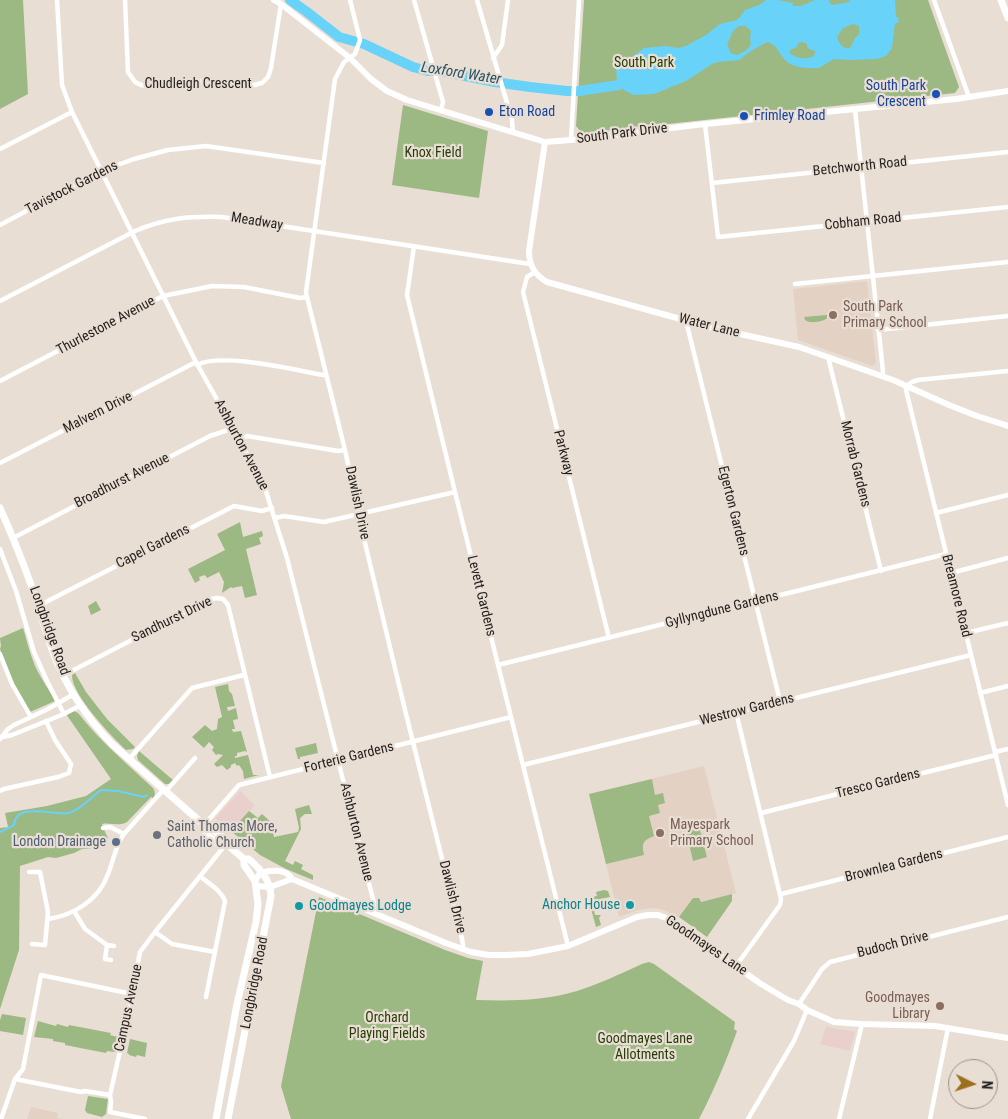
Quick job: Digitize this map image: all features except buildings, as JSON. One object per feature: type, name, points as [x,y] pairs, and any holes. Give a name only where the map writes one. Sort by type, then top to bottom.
[{"type":"main road","points":[[1001,0],[1008,18]]},
{"type":"main road","name":"Longbridge Road","points":[[0,508],[24,564],[54,656],[81,705],[101,732],[129,759],[204,825],[222,837],[224,843],[244,859],[249,859],[263,872],[270,887],[271,896],[228,1119]]},
{"type":"main road","name":"Longbridge Road","points":[[216,1119],[258,904],[256,884],[244,865],[244,859]]},
{"type":"main road","points":[[244,976],[256,978]]},
{"type":"street","name":"Ashburton Avenue","points":[[57,0],[62,85],[72,112],[197,363],[263,482],[272,508],[287,558],[374,903],[372,912]]},
{"type":"street","name":"Chudleigh Crescent","points":[[124,0],[128,72],[135,82],[149,86],[216,81],[262,83],[268,78],[272,68],[281,4]]},
{"type":"street","name":"South Park Drive","points":[[274,0],[350,58],[371,79],[388,91],[407,100],[545,142],[855,110],[1008,91]]},
{"type":"street","name":"Dawlish Drive","points":[[350,0],[360,43],[355,54],[344,62],[335,79],[306,292],[345,450],[369,562],[462,939],[463,945],[461,949]]},
{"type":"street","points":[[414,0],[443,102],[441,110]]},
{"type":"street","points":[[477,0],[512,120],[513,133]]},
{"type":"street","points":[[493,58],[502,45],[508,0]]},
{"type":"street","points":[[571,140],[579,0]]},
{"type":"street","points":[[934,0],[969,97]]},
{"type":"street","points":[[855,110],[882,376]]},
{"type":"street","points":[[0,149],[72,112]]},
{"type":"street","points":[[705,124],[712,183]]},
{"type":"street","points":[[530,264],[529,251],[545,142]]},
{"type":"street","name":"Tavistock Gardens","points":[[0,225],[101,171],[134,159],[168,150],[206,146],[324,163]]},
{"type":"street","name":"Betchworth Road","points":[[712,183],[1008,152]]},
{"type":"street","name":"Cobham Road","points":[[712,183],[718,237],[1008,207]]},
{"type":"street","name":"Meadway","points":[[0,301],[132,233],[168,220],[201,216],[222,217],[530,264]]},
{"type":"street","name":"Levett Gardens","points":[[414,246],[408,295],[568,946]]},
{"type":"street","points":[[795,284],[1008,262]]},
{"type":"street","name":"Water Lane","points":[[530,264],[541,279],[547,282],[730,332],[799,347],[882,376],[977,416],[1008,426]]},
{"type":"street","name":"Parkway","points":[[535,272],[527,277],[523,292],[609,638]]},
{"type":"street","name":"Thurlestone Avenue","points":[[0,381],[163,296],[212,286],[244,287],[300,298],[307,297]]},
{"type":"street","points":[[878,330],[1008,316]]},
{"type":"street","name":"Egerton Gardens","points":[[688,321],[687,325],[780,701]]},
{"type":"street","name":"Morrab Gardens","points":[[830,358],[829,362],[881,570]]},
{"type":"street","name":"Malvern Drive","points":[[0,463],[197,363],[212,360],[230,360],[326,375]]},
{"type":"street","points":[[906,386],[918,380],[1008,371]]},
{"type":"street","name":"Breamore Road","points":[[906,386],[907,399],[1008,805]]},
{"type":"street","name":"Broadhurst Avenue","points":[[13,538],[210,436],[234,428]]},
{"type":"street","points":[[240,440],[247,436],[338,451],[345,450]]},
{"type":"street","points":[[275,518],[284,516],[324,522],[455,492]]},
{"type":"street","points":[[936,513],[1008,495]]},
{"type":"street","name":"Capel Gardens","points":[[38,606],[234,506],[262,511],[272,508]]},
{"type":"street","points":[[0,549],[16,591],[34,652],[46,681],[64,714]]},
{"type":"street","name":"Gyllyngdune Gardens","points":[[498,665],[946,554]]},
{"type":"street","points":[[951,573],[1008,558]]},
{"type":"street","name":"Sandhurst Drive","points":[[64,675],[211,599],[223,599],[228,605],[270,777]]},
{"type":"street","points":[[966,633],[1008,623]]},
{"type":"street","points":[[0,654],[12,684],[31,717]]},
{"type":"street","name":"Westrow Gardens","points":[[523,765],[971,654]]},
{"type":"street","points":[[129,759],[192,688],[244,675]]},
{"type":"street","points":[[980,693],[1008,686]]},
{"type":"street","points":[[1,736],[8,729],[59,704],[74,694]]},
{"type":"street","points":[[1,736],[12,735],[81,705]]},
{"type":"street","points":[[736,712],[781,894],[780,905],[736,966]]},
{"type":"street","name":"Forterie Gardens","points":[[204,825],[237,786],[511,717]]},
{"type":"street","points":[[0,791],[69,774],[71,764],[55,740],[46,721]]},
{"type":"street","name":"Tresco Gardens","points":[[761,813],[995,754],[1008,749]]},
{"type":"street","points":[[48,918],[74,911],[89,901],[108,877],[117,846],[124,834],[195,758]]},
{"type":"street","points":[[103,828],[110,827],[124,834]]},
{"type":"street","name":"Brownlea Gardens","points":[[781,894],[1008,837]]},
{"type":"street","name":"Campus Avenue","points":[[145,1119],[110,1112],[110,1096],[140,952],[224,843]]},
{"type":"street","name":"Goodmayes Lane","points":[[263,872],[268,870],[279,871],[290,876],[292,879],[461,949],[478,953],[506,955],[542,952],[568,946],[637,917],[653,915],[673,921],[761,984],[807,1010],[834,1022],[918,1025],[1008,1038]]},
{"type":"street","points":[[30,872],[40,872],[48,918],[45,944],[32,944]]},
{"type":"street","points":[[263,872],[258,875],[256,884],[270,887],[292,879]]},
{"type":"street","points":[[200,876],[223,896],[225,902],[206,997]]},
{"type":"street","points":[[74,911],[85,929],[107,945],[114,946]]},
{"type":"street","name":"Budoch Drive","points":[[799,1004],[822,969],[830,962],[1008,917]]},
{"type":"street","points":[[155,932],[172,944],[214,952]]},
{"type":"street","points":[[107,945],[105,959],[111,960]]},
{"type":"street","points":[[1,1119],[14,1079],[23,1069],[41,975],[132,994]]},
{"type":"street","points":[[748,1119],[794,1041],[807,1010]]},
{"type":"street","points":[[839,1119],[862,1024]]},
{"type":"street","points":[[930,1119],[948,1028]]},
{"type":"street","points":[[14,1079],[110,1096]]},
{"type":"shaded area","name":"South Park Primary School","points":[[867,281],[876,363],[872,366],[798,340],[793,289]]},
{"type":"shaded area","name":"Mayespark Primary School","points":[[704,766],[736,893],[700,902],[693,898],[679,917],[654,908],[638,910],[619,917],[589,794]]},
{"type":"shaded area","points":[[240,791],[255,805],[231,831],[215,818]]},
{"type":"shaded area","points":[[826,1026],[854,1031],[850,1051],[820,1044]]},
{"type":"shaded area","points":[[31,1107],[58,1113],[57,1118],[64,1119],[27,1119]]},
{"type":"green space","points":[[0,0],[23,0],[28,94],[0,109]]},
{"type":"green space","name":"South Park","points":[[584,0],[928,0],[959,87],[955,93],[584,133],[576,126]]},
{"type":"green space","name":"Knox Field","points":[[403,105],[488,131],[479,198],[392,185]]},
{"type":"green space","points":[[827,315],[827,318],[823,321],[816,322],[807,321],[804,317]]},
{"type":"green space","points":[[240,522],[243,537],[262,531],[263,536],[259,538],[261,544],[246,549],[257,595],[245,598],[242,586],[231,587],[222,593],[224,582],[219,572],[207,578],[205,575],[199,577],[200,580],[195,583],[188,569],[225,550],[217,534]]},
{"type":"green space","points":[[96,601],[101,610],[91,615],[88,606]]},
{"type":"green space","points":[[23,628],[35,666],[55,701],[30,712],[12,681],[0,649],[0,638]]},
{"type":"green space","points":[[75,673],[86,692],[107,719],[135,747],[133,749],[126,750],[93,715],[73,683],[72,675]]},
{"type":"green space","points":[[228,684],[235,706],[227,707],[228,711],[236,708],[238,719],[233,720],[235,729],[232,729],[233,732],[241,731],[247,752],[237,753],[235,758],[248,755],[253,775],[259,775],[244,779],[243,771],[239,765],[237,766],[235,763],[227,770],[222,765],[217,767],[214,764],[223,755],[216,755],[212,750],[214,747],[209,742],[204,748],[192,737],[205,725],[212,731],[217,729],[218,719],[222,717],[215,687]]},
{"type":"green space","points":[[74,711],[153,788],[155,795],[127,822],[121,824],[102,824],[108,838],[100,841],[100,845],[56,858],[48,857],[20,866],[19,950],[0,1009],[0,828],[8,827],[5,813],[47,806],[86,796],[111,779],[66,714]]},
{"type":"green space","points":[[316,743],[318,753],[298,759],[295,748]]},
{"type":"green space","points":[[139,751],[173,780],[169,784],[165,784],[138,760]]},
{"type":"green space","points":[[652,779],[655,795],[663,793],[665,803],[658,805],[660,813],[649,816],[654,836],[647,839],[644,843],[644,855],[606,864],[589,794]]},
{"type":"green space","points":[[309,805],[312,814],[305,814],[300,818],[301,829],[285,861],[293,865],[295,861],[303,865],[301,869],[313,875],[313,880],[286,869],[260,855],[231,831],[249,811],[258,818],[262,814],[271,822],[274,837],[298,832],[299,828],[295,809]]},
{"type":"green space","points":[[698,823],[707,857],[693,861],[685,826]]},
{"type":"green space","points":[[608,891],[610,897],[600,899],[601,904],[593,906],[595,915],[601,915],[599,918],[601,925],[596,927],[588,898],[597,896],[596,892]]},
{"type":"green space","points":[[732,894],[732,901],[707,937],[679,917],[693,898],[699,898],[701,902]]},
{"type":"green space","name":"Orchard Playing Fields","points":[[319,897],[445,950],[483,961],[476,1000],[527,1000],[552,997],[577,991],[610,979],[642,964],[649,962],[654,964],[735,1022],[734,1029],[737,1031],[733,1042],[715,1087],[699,1119],[291,1119],[281,1086]]},
{"type":"green space","points":[[2,1014],[26,1018],[23,1035],[0,1031]]},
{"type":"green space","points":[[38,1021],[56,1026],[57,1024],[68,1027],[69,1025],[111,1033],[110,1035],[118,1037],[115,1052],[107,1051],[106,1053],[65,1045],[65,1043],[53,1041],[53,1039],[34,1037]]},
{"type":"green space","points":[[130,1039],[147,1043],[145,1057],[137,1055],[136,1057],[127,1053]]},
{"type":"green space","points":[[88,1096],[108,1099],[106,1114],[102,1117],[87,1113],[85,1110]]},
{"type":"water","points":[[766,0],[777,0],[793,3],[793,6],[801,6],[815,0],[829,0],[832,5],[849,2],[850,0],[895,0],[896,17],[899,18],[898,23],[895,23],[892,48],[886,56],[877,59],[834,59],[819,68],[805,68],[787,62],[775,46],[767,42],[739,60],[712,64],[686,81],[654,94],[634,95],[624,90],[617,81],[616,68],[618,64],[629,59],[644,48],[666,46],[678,48],[686,46],[706,35],[720,24],[737,20],[745,10],[759,5]],"holes":[[[853,24],[859,26],[859,34],[850,48],[845,48],[840,44],[837,37],[843,28]],[[739,26],[746,26],[751,31],[751,45],[737,55],[731,53],[727,45],[733,31]],[[803,42],[807,44],[809,49],[815,51],[814,56],[802,58],[790,53],[790,50],[797,47],[798,43]]]},
{"type":"waterway","name":"Loxford Water","points":[[290,0],[339,37],[364,44],[413,67],[428,71],[441,71],[495,82],[567,91],[619,85]]},
{"type":"waterway","points":[[0,832],[14,825],[16,818],[21,813],[28,811],[69,813],[82,806],[101,790],[118,791],[144,797],[147,795]]},
{"type":"place","name":"South Park Crescent","points":[[936,94]]},
{"type":"place","name":"Eton Road","points":[[489,112]]},
{"type":"place","name":"Frimley Road","points":[[744,116]]},
{"type":"place","name":"South Park Primary School","points":[[833,315]]},
{"type":"place","name":"Mayespark Primary School","points":[[660,833]]},
{"type":"place","name":"Saint Thomas More, Catholic Church","points":[[157,835]]},
{"type":"place","name":"London Drainage","points":[[116,842]]},
{"type":"place","name":"Anchor House","points":[[630,905]]},
{"type":"place","name":"Goodmayes Lodge","points":[[299,906]]},
{"type":"place","name":"Goodmayes Library","points":[[940,1006]]},
{"type":"park label","name":"Goodmayes Lane Allotments","points":[[645,1048]]}]
